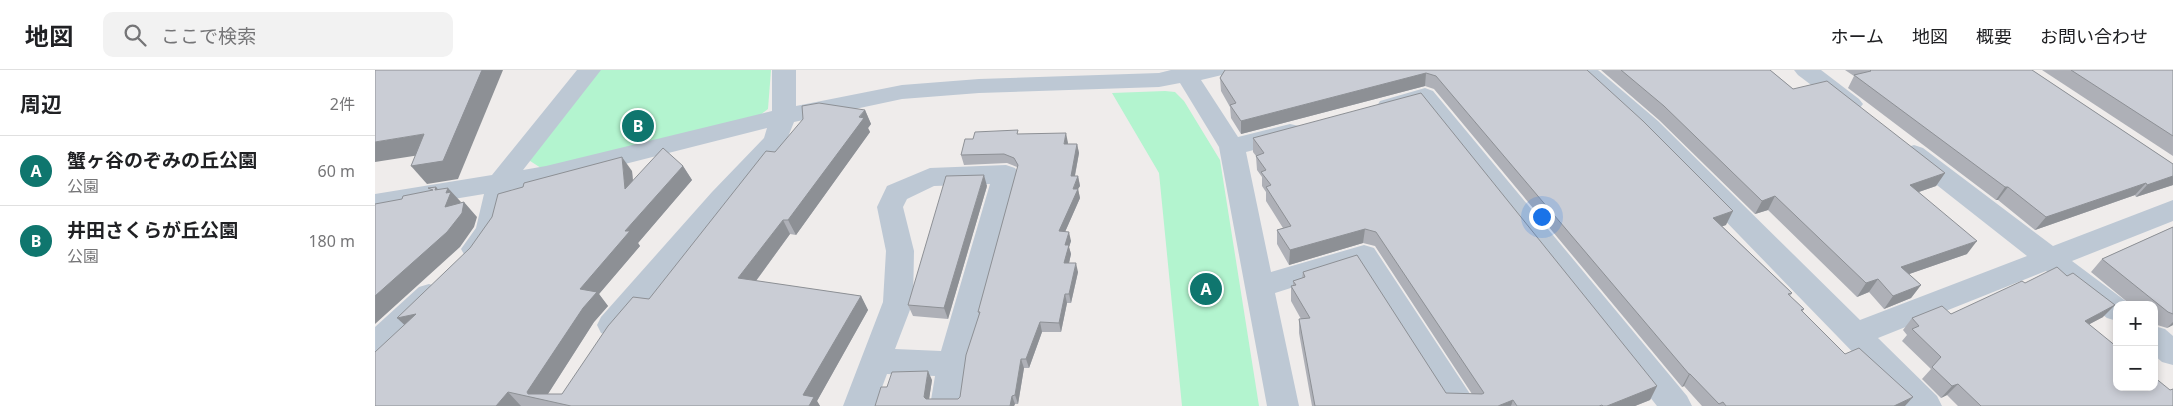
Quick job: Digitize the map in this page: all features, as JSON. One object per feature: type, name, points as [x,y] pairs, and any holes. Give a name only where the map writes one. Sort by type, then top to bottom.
[{"type":"street","points":[[375,346],[471,255],[489,230],[499,184],[537,132],[589,70]]},
{"type":"street","points":[[596,348],[607,331],[721,199],[775,141],[784,116],[784,70]]},
{"type":"street","points":[[375,203],[546,176],[784,116],[902,92],[979,86],[1159,80],[1185,73],[1214,70]]},
{"type":"street","points":[[1584,70],[1649,126],[1926,406]]},
{"type":"street","points":[[1806,70],[1869,119]]},
{"type":"street","points":[[1185,73],[1232,147],[1261,286],[1283,406]]},
{"type":"street","points":[[1367,112],[1425,96],[1676,406]]},
{"type":"street","points":[[1232,147],[1309,127]]},
{"type":"street","points":[[1893,137],[2113,307]]},
{"type":"street","points":[[859,406],[898,302],[900,251],[890,207],[896,193],[930,177],[1006,174],[953,364],[946,406]]},
{"type":"street","points":[[1856,334],[2173,210]]},
{"type":"street","points":[[1261,286],[1364,255],[1462,406]]},
{"type":"street","points":[[2158,341],[2173,353]]},
{"type":"street","points":[[875,361],[953,364]]},
{"type":"green space","points":[[598,70],[771,70],[768,109],[755,119],[541,168],[527,159]]},
{"type":"green space","points":[[1175,92],[1184,101],[1220,160],[1259,406],[1182,406],[1159,173],[1112,93]]},
{"type":"building","points":[[375,70],[482,70],[443,161],[411,166],[424,134],[375,142]]},
{"type":"building","points":[[1225,70],[1587,70],[1643,121],[1733,211],[1713,218],[1792,293],[1788,294],[1804,309],[1801,310],[1845,354],[1859,348],[1913,397],[1894,406],[1726,406],[1723,402],[1719,404],[1689,374],[1436,76],[1426,73],[1241,121],[1230,105],[1236,103],[1220,78]]},
{"type":"building","points":[[1621,70],[1770,70],[1793,89],[1827,81],[1945,173],[1910,185],[1977,241],[1901,267],[1921,285],[1893,296],[1878,279],[1866,283],[1775,196],[1762,201],[1664,106]]},
{"type":"building","points":[[1870,70],[2032,70],[2173,164],[2173,176],[2147,185],[2146,183],[2046,217],[2008,187],[2005,187],[1854,75]]},
{"type":"building","points":[[2071,70],[2173,70],[2173,136]]},
{"type":"building","points":[[1421,93],[1657,386],[1607,406],[1517,406],[1513,400],[1498,406],[1315,406],[1299,319],[1310,318],[1291,286],[1296,285],[1293,281],[1305,277],[1303,272],[1357,255],[1446,393],[1484,393],[1376,232],[1365,229],[1290,250],[1277,230],[1291,226],[1266,187],[1271,185],[1261,172],[1266,170],[1256,156],[1264,153],[1253,138]]},
{"type":"building","points":[[819,103],[865,110],[859,117],[864,118],[788,220],[783,220],[738,278],[861,296],[803,395],[814,397],[809,406],[571,406],[508,392],[496,406],[375,406],[375,352],[416,314],[397,318],[470,248],[492,217],[498,194],[523,187],[524,183],[622,157],[625,189],[663,148],[683,166],[625,231],[630,231],[580,289],[597,292],[583,308],[527,392],[528,394],[562,394],[608,326],[633,297],[649,299],[766,151],[775,152],[803,119],[802,106]]},
{"type":"building","points":[[1018,130],[1017,134],[1066,133],[1064,144],[1077,144],[1071,176],[1078,176],[1073,189],[1078,189],[1059,231],[1069,232],[1065,245],[1069,245],[1064,263],[1076,263],[1069,294],[1065,294],[1059,323],[1040,322],[1026,359],[1021,359],[1015,395],[1012,396],[1010,406],[875,406],[881,387],[887,387],[892,372],[928,371],[924,397],[926,399],[958,399],[960,397],[966,355],[980,312],[978,312],[1018,165],[1014,158],[1004,154],[961,155],[965,139],[973,139],[975,132]]},
{"type":"building","points":[[984,175],[944,308],[908,305],[946,176]]},
{"type":"building","points":[[436,187],[435,190],[448,188],[446,193],[451,192],[445,207],[464,202],[462,213],[447,232],[375,296],[375,204],[402,199],[403,196],[433,190],[428,188]]},
{"type":"building","points":[[2173,227],[2173,314],[2168,312],[2158,304],[2158,301],[2154,301],[2102,259]]},
{"type":"building","points":[[2057,267],[2067,276],[2073,273],[2113,303],[2113,306],[2085,321],[2113,344],[2113,391],[2158,391],[2158,380],[2170,390],[2173,389],[2173,406],[1981,406],[1958,384],[1952,386],[1932,367],[1941,357],[1912,329],[1919,326],[1912,318],[1942,306],[1951,314],[2022,281],[2025,283]]},
{"type":"place","name":"井田さくらが丘公園","points":[[638,126]]},
{"type":"place","name":"蟹ヶ谷のぞみの丘公園","points":[[1206,289]]}]
